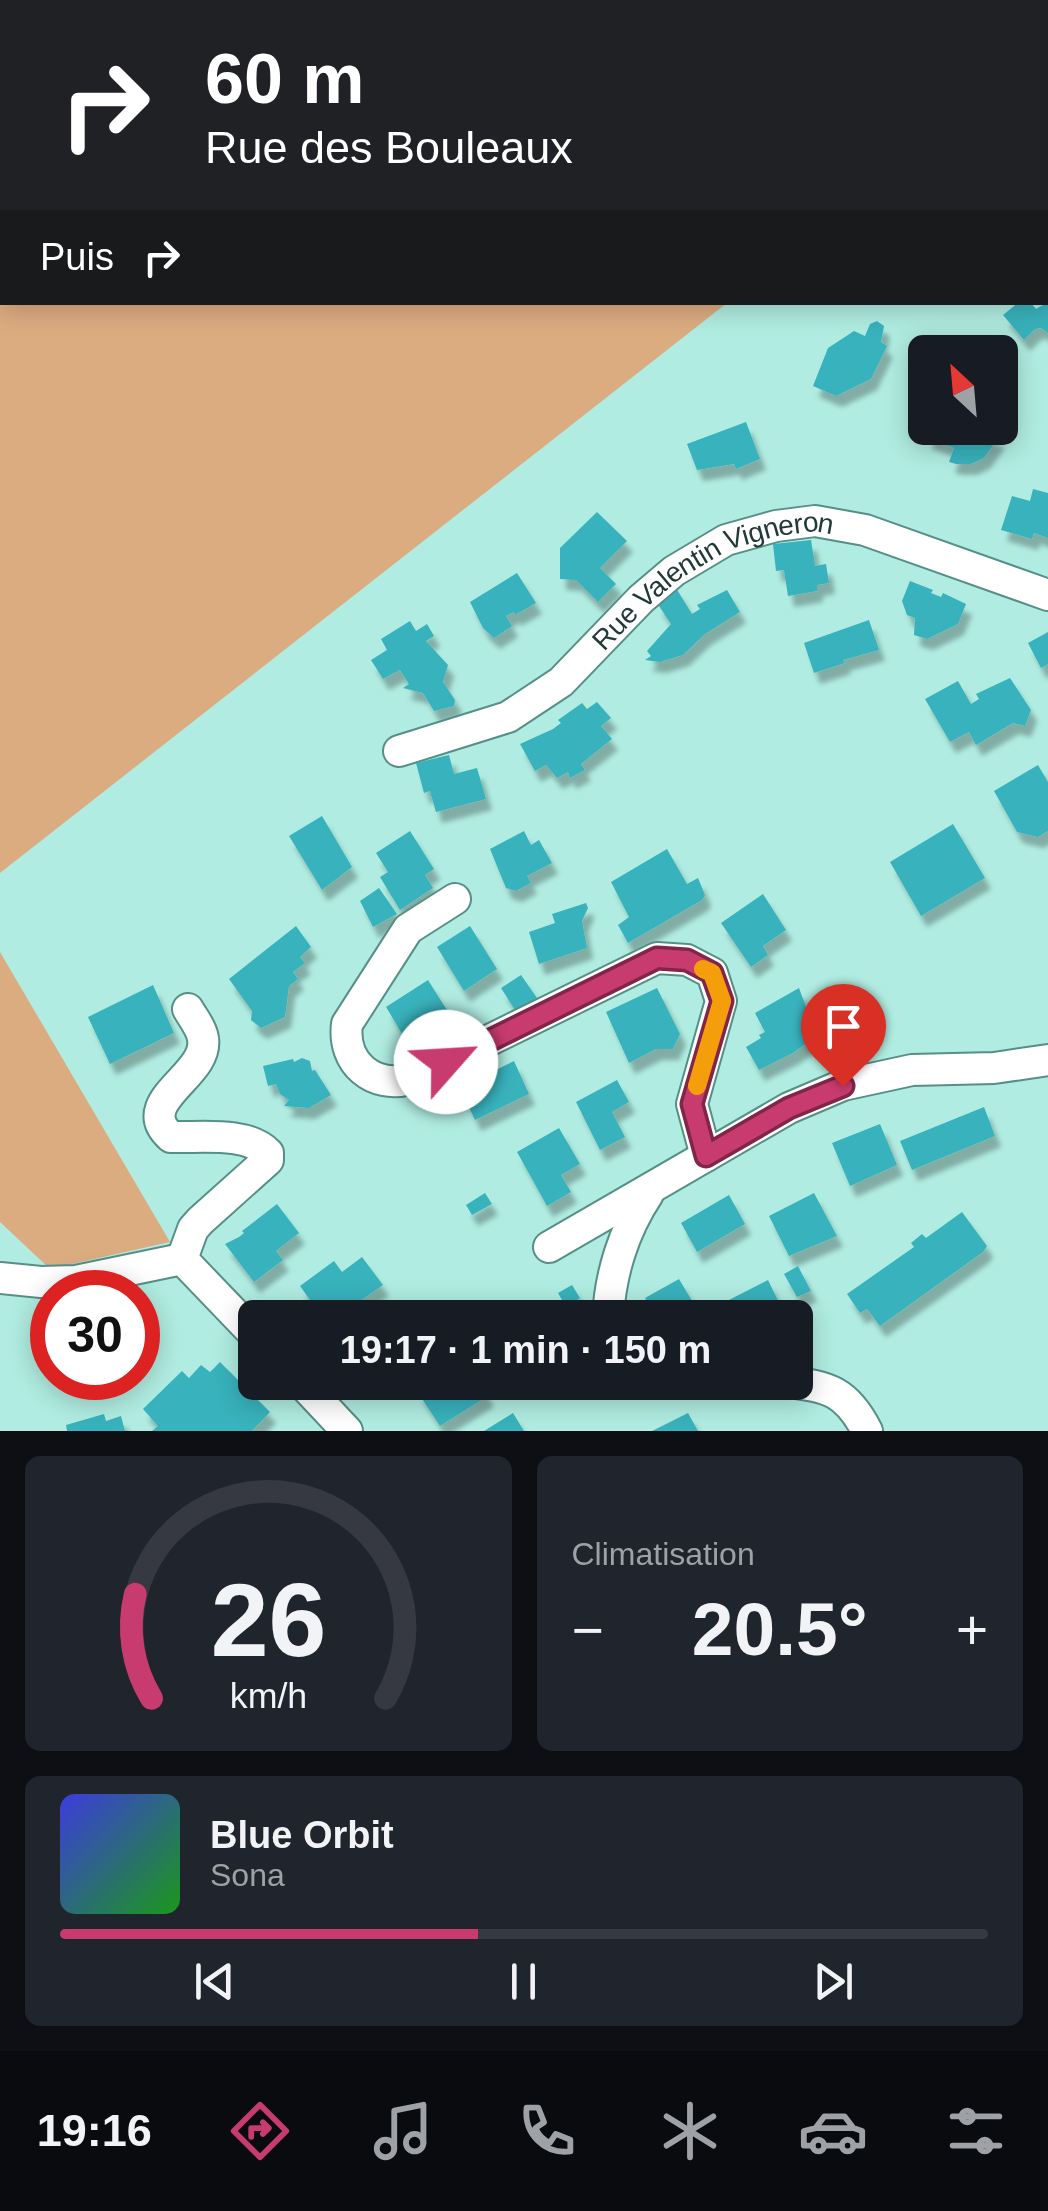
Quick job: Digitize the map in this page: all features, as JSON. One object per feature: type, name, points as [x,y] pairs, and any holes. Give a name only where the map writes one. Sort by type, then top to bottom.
[{"type":"street","name":"Rue Valentin Vigneron","points":[[399,751],[508,717],[561,682],[641,599],[674,571],[726,540],[776,526],[815,522],[865,530],[1048,595]]},
{"type":"street","points":[[455,898],[408,929],[347,1024],[346,1038],[354,1059],[374,1079],[391,1084],[410,1079],[657,958],[687,960],[712,973],[722,1001],[692,1104],[706,1156]]},
{"type":"street","points":[[182,1260],[193,1229],[268,1160],[268,1153],[259,1144],[171,1137],[160,1122],[166,1098],[196,1063],[203,1048],[203,1039],[188,1009]]},
{"type":"street","points":[[549,1248],[789,1108],[861,1080],[912,1070],[994,1068],[1048,1060]]},
{"type":"street","points":[[609,1300],[624,1240],[649,1191]]},
{"type":"street","points":[[0,1278],[41,1282],[90,1278],[182,1260]]},
{"type":"street","points":[[182,1260],[238,1318]]},
{"type":"street","points":[[813,1384],[837,1393],[851,1404],[867,1431]]},
{"type":"street","points":[[318,1400],[347,1431]]},
{"type":"shaded area","points":[[0,305],[724,305],[0,873]]},
{"type":"shaded area","points":[[0,952],[170,1242],[50,1269],[0,1222]]},
{"type":"building","points":[[1015,305],[1033,305],[1036,309],[1048,305],[1048,333],[1035,329],[1024,340],[1003,315]]},
{"type":"building","points":[[877,321],[884,326],[881,342],[887,346],[871,379],[836,396],[813,386],[828,348],[854,331],[865,336],[870,324]]},
{"type":"building","points":[[746,422],[760,459],[736,469],[734,464],[697,470],[687,444]]},
{"type":"building","points":[[946,445],[993,445],[984,458],[971,464],[949,462],[954,448]]},
{"type":"building","points":[[1033,489],[1048,493],[1048,538],[1034,533],[1032,539],[1001,530],[1012,496],[1030,501]]},
{"type":"building","points":[[597,512],[627,541],[600,568],[616,584],[598,602],[576,580],[560,579],[560,548]]},
{"type":"building","points":[[811,540],[815,566],[826,564],[829,583],[817,585],[817,591],[788,596],[784,570],[776,571],[773,544]]},
{"type":"building","points":[[517,573],[536,603],[506,616],[512,626],[494,638],[483,628],[470,602]]},
{"type":"building","points":[[910,581],[933,590],[931,593],[941,597],[943,593],[966,604],[958,624],[927,639],[914,635],[915,618],[907,615],[902,601]]},
{"type":"building","points":[[676,588],[692,614],[700,609],[697,605],[727,590],[740,612],[705,634],[683,655],[660,662],[645,660],[651,656],[647,651],[671,624],[657,603]]},
{"type":"building","points":[[869,620],[879,650],[814,673],[804,643]]},
{"type":"building","points":[[410,621],[416,631],[427,624],[434,636],[426,641],[448,665],[443,682],[455,700],[454,706],[434,711],[423,693],[403,688],[409,684],[400,670],[383,679],[371,660],[387,650],[381,639]]},
{"type":"building","points":[[1048,632],[1048,664],[1041,668],[1028,643]]},
{"type":"building","points":[[1010,678],[1031,710],[1025,726],[1013,723],[976,745],[969,732],[950,742],[925,699],[958,681],[971,704],[979,699],[976,694]]},
{"type":"building","points":[[597,702],[611,718],[601,726],[612,739],[581,764],[585,770],[570,778],[568,772],[557,778],[546,765],[535,771],[520,744],[553,729],[561,723],[558,720],[582,703],[587,709]]},
{"type":"building","points":[[449,755],[454,774],[477,768],[486,799],[436,812],[430,791],[424,793],[416,763]]},
{"type":"building","points":[[1038,765],[1048,782],[1048,831],[1038,837],[1017,832],[994,791]]},
{"type":"building","points":[[322,816],[352,867],[322,890],[289,836]]},
{"type":"building","points":[[953,824],[985,878],[921,916],[890,862]]},
{"type":"building","points":[[410,831],[434,869],[425,875],[433,888],[400,910],[380,877],[388,872],[376,853]]},
{"type":"building","points":[[524,831],[531,845],[539,840],[552,863],[527,876],[531,883],[516,891],[506,888],[490,849]]},
{"type":"building","points":[[667,849],[687,884],[698,878],[705,895],[628,943],[618,925],[629,917],[611,882]]},
{"type":"building","points":[[379,888],[397,914],[373,927],[360,901]]},
{"type":"building","points":[[763,894],[786,930],[763,946],[768,955],[751,967],[721,923]]},
{"type":"building","points":[[586,903],[588,908],[582,921],[587,948],[539,964],[529,932],[555,923],[552,914]]},
{"type":"building","points":[[296,926],[311,947],[300,957],[305,963],[293,972],[298,979],[289,986],[285,1017],[261,1028],[251,1020],[252,1011],[229,979]]},
{"type":"building","points":[[470,926],[497,969],[464,991],[437,947]]},
{"type":"building","points":[[521,975],[537,998],[515,1010],[501,988]]},
{"type":"building","points":[[428,980],[450,1015],[407,1042],[386,1007]]},
{"type":"building","points":[[153,985],[174,1033],[110,1064],[88,1017]]},
{"type":"building","points":[[657,988],[680,1034],[673,1049],[656,1049],[629,1063],[606,1012]]},
{"type":"building","points":[[799,988],[811,1026],[806,1028],[813,1039],[759,1070],[746,1047],[765,1032],[755,1013]]},
{"type":"building","points":[[302,1058],[310,1061],[312,1071],[331,1095],[309,1108],[284,1106],[289,1100],[280,1094],[276,1084],[268,1086],[263,1066]]},
{"type":"building","points":[[514,1061],[529,1094],[475,1120],[460,1088]]},
{"type":"building","points":[[617,1080],[629,1102],[612,1112],[625,1137],[600,1150],[576,1102]]},
{"type":"building","points":[[984,1107],[995,1136],[912,1170],[900,1141]]},
{"type":"building","points":[[880,1124],[897,1165],[850,1186],[832,1143]]},
{"type":"building","points":[[559,1128],[580,1164],[561,1175],[571,1192],[547,1206],[517,1152]]},
{"type":"building","points":[[485,1193],[492,1204],[472,1215],[466,1205]]},
{"type":"building","points":[[814,1193],[837,1236],[789,1256],[769,1216]]},
{"type":"building","points":[[729,1195],[745,1224],[697,1252],[681,1223]]},
{"type":"building","points":[[277,1204],[299,1233],[276,1251],[283,1260],[254,1282],[225,1244]]},
{"type":"building","points":[[962,1212],[987,1246],[983,1252],[880,1326],[867,1309],[860,1313],[847,1294],[914,1247],[911,1243],[922,1234],[926,1238]]},
{"type":"building","points":[[362,1257],[383,1285],[362,1300],[310,1300],[300,1286],[334,1261],[342,1272]]},
{"type":"building","points":[[798,1266],[811,1291],[797,1297],[784,1274]]},
{"type":"building","points":[[679,1279],[691,1300],[646,1300]]},
{"type":"building","points":[[768,1280],[778,1300],[729,1300]]},
{"type":"building","points":[[572,1285],[580,1298],[562,1300],[558,1293]]},
{"type":"building","points":[[220,1362],[238,1380],[238,1400],[258,1400],[270,1412],[252,1431],[152,1431],[158,1426],[143,1409],[152,1400],[160,1400],[160,1392],[182,1371],[189,1378],[201,1365],[210,1372]]},
{"type":"building","points":[[423,1400],[482,1400],[440,1426]]},
{"type":"building","points":[[513,1413],[524,1431],[484,1431]]},
{"type":"building","points":[[688,1413],[698,1431],[652,1431]]},
{"type":"building","points":[[104,1414],[106,1421],[121,1416],[125,1431],[67,1431],[66,1425]]},
{"type":"slow traffic","points":[[697,1086],[722,1001],[712,973],[703,969]]},
{"type":"route","points":[[446,1062],[657,958],[687,960],[712,973],[722,1001],[692,1104],[706,1156],[789,1108],[843,1086]]}]
